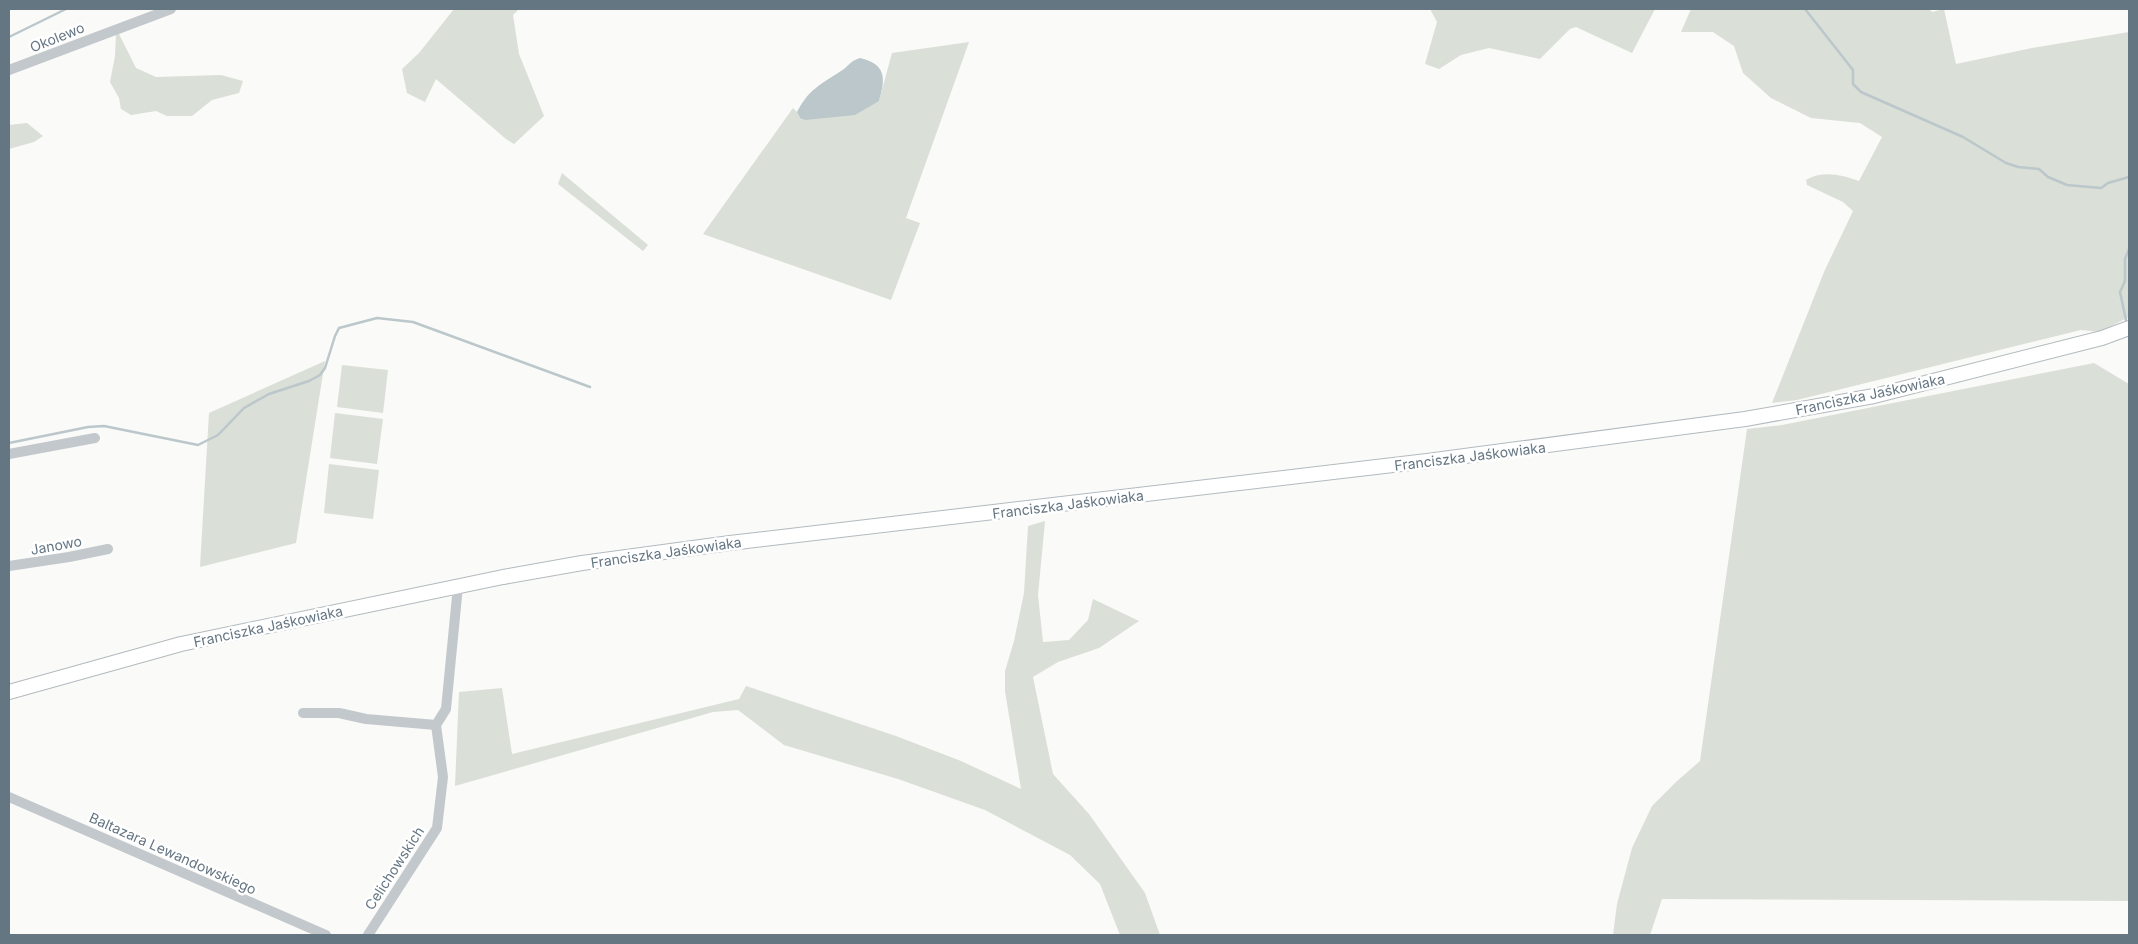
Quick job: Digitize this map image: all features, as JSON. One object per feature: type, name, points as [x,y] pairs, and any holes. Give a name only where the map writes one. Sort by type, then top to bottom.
[{"type":"street","name":"Okolewo","points":[[9,70],[171,9]]},
{"type":"street","name":"Franciszka Jaśkowiaka","points":[[9,692],[181,644],[582,562],[678,549],[1391,466],[1761,416],[1844,402],[1925,384],[2102,338],[2129,328]]},
{"type":"street","points":[[9,454],[95,438]]},
{"type":"street","name":"Janowo","points":[[9,566],[61,559],[108,549]]},
{"type":"street","points":[[303,713],[339,713],[366,719],[436,725],[446,709],[458,586]]},
{"type":"street","name":"Celichowskich","points":[[368,935],[437,828],[443,777],[436,725]]},
{"type":"street","name":"Baltazara Lewandowskiego","points":[[9,797],[326,935]]},
{"type":"shaded area","points":[[454,9],[519,9],[513,15],[519,54],[544,116],[514,144],[436,79],[425,102],[407,93],[402,69],[419,53]]},
{"type":"shaded area","points":[[1430,9],[1655,9],[1632,53],[1576,27],[1570,29],[1540,59],[1489,48],[1461,55],[1439,69],[1425,64],[1437,22]]},
{"type":"shaded area","points":[[1691,9],[1929,9],[1932,12],[1944,9],[1956,64],[2032,48],[2129,32],[2129,317],[2100,332],[2081,330],[1797,400],[1772,403],[1824,272],[1853,211],[1843,202],[1807,185],[1806,180],[1826,174],[1839,175],[1859,181],[1882,137],[1860,123],[1811,118],[1771,98],[1743,73],[1734,46],[1713,32],[1681,32]]},
{"type":"shaded area","points":[[118,32],[136,68],[156,77],[221,75],[243,81],[239,93],[212,100],[192,116],[167,116],[156,111],[131,115],[121,109],[119,98],[110,82],[115,56],[116,33]]},
{"type":"shaded area","points":[[969,42],[906,218],[920,223],[891,300],[703,234],[793,108],[800,118],[879,101],[892,53]]},
{"type":"shaded area","points":[[860,58],[875,64],[882,73],[883,85],[879,101],[855,115],[805,120],[800,118],[797,112],[801,104],[811,93],[821,84]]},
{"type":"shaded area","points":[[27,123],[43,136],[34,142],[9,149],[9,125]]},
{"type":"shaded area","points":[[562,173],[648,245],[643,251],[558,184]]},
{"type":"shaded area","points":[[325,361],[296,543],[200,567],[209,413]]},
{"type":"shaded area","points":[[2094,363],[2129,384],[2129,901],[1662,899],[1650,935],[1613,935],[1617,904],[1632,848],[1652,806],[1700,761],[1747,429],[1782,425]]},
{"type":"shaded area","points":[[342,365],[388,370],[383,413],[337,407]]},
{"type":"shaded area","points":[[335,413],[383,419],[377,464],[330,458]]},
{"type":"shaded area","points":[[329,464],[379,470],[373,519],[324,513]]},
{"type":"shaded area","points":[[1045,521],[1038,595],[1043,642],[1069,640],[1088,620],[1093,599],[1139,621],[1099,648],[1058,662],[1033,677],[1053,774],[1089,814],[1145,893],[1160,935],[1120,935],[1100,884],[1070,855],[985,810],[898,779],[784,745],[738,710],[713,712],[455,786],[459,692],[502,688],[512,754],[739,699],[746,686],[896,736],[961,761],[1021,789],[1005,691],[1005,671],[1014,641],[1024,593],[1028,526]]},
{"type":"waterway","points":[[9,37],[66,9]]},
{"type":"waterway","points":[[1805,9],[1853,70],[1853,84],[1861,92],[1963,137],[2006,163],[2018,167],[2039,169],[2048,177],[2067,185],[2101,188],[2108,183],[2129,177]]},
{"type":"waterway","points":[[2126,320],[2120,292],[2125,281],[2125,259],[2129,249]]},
{"type":"waterway","points":[[9,443],[88,427],[104,426],[198,445],[218,435],[244,408],[269,394],[309,381],[320,375],[325,368],[339,328],[377,318],[413,322],[590,387]]}]
